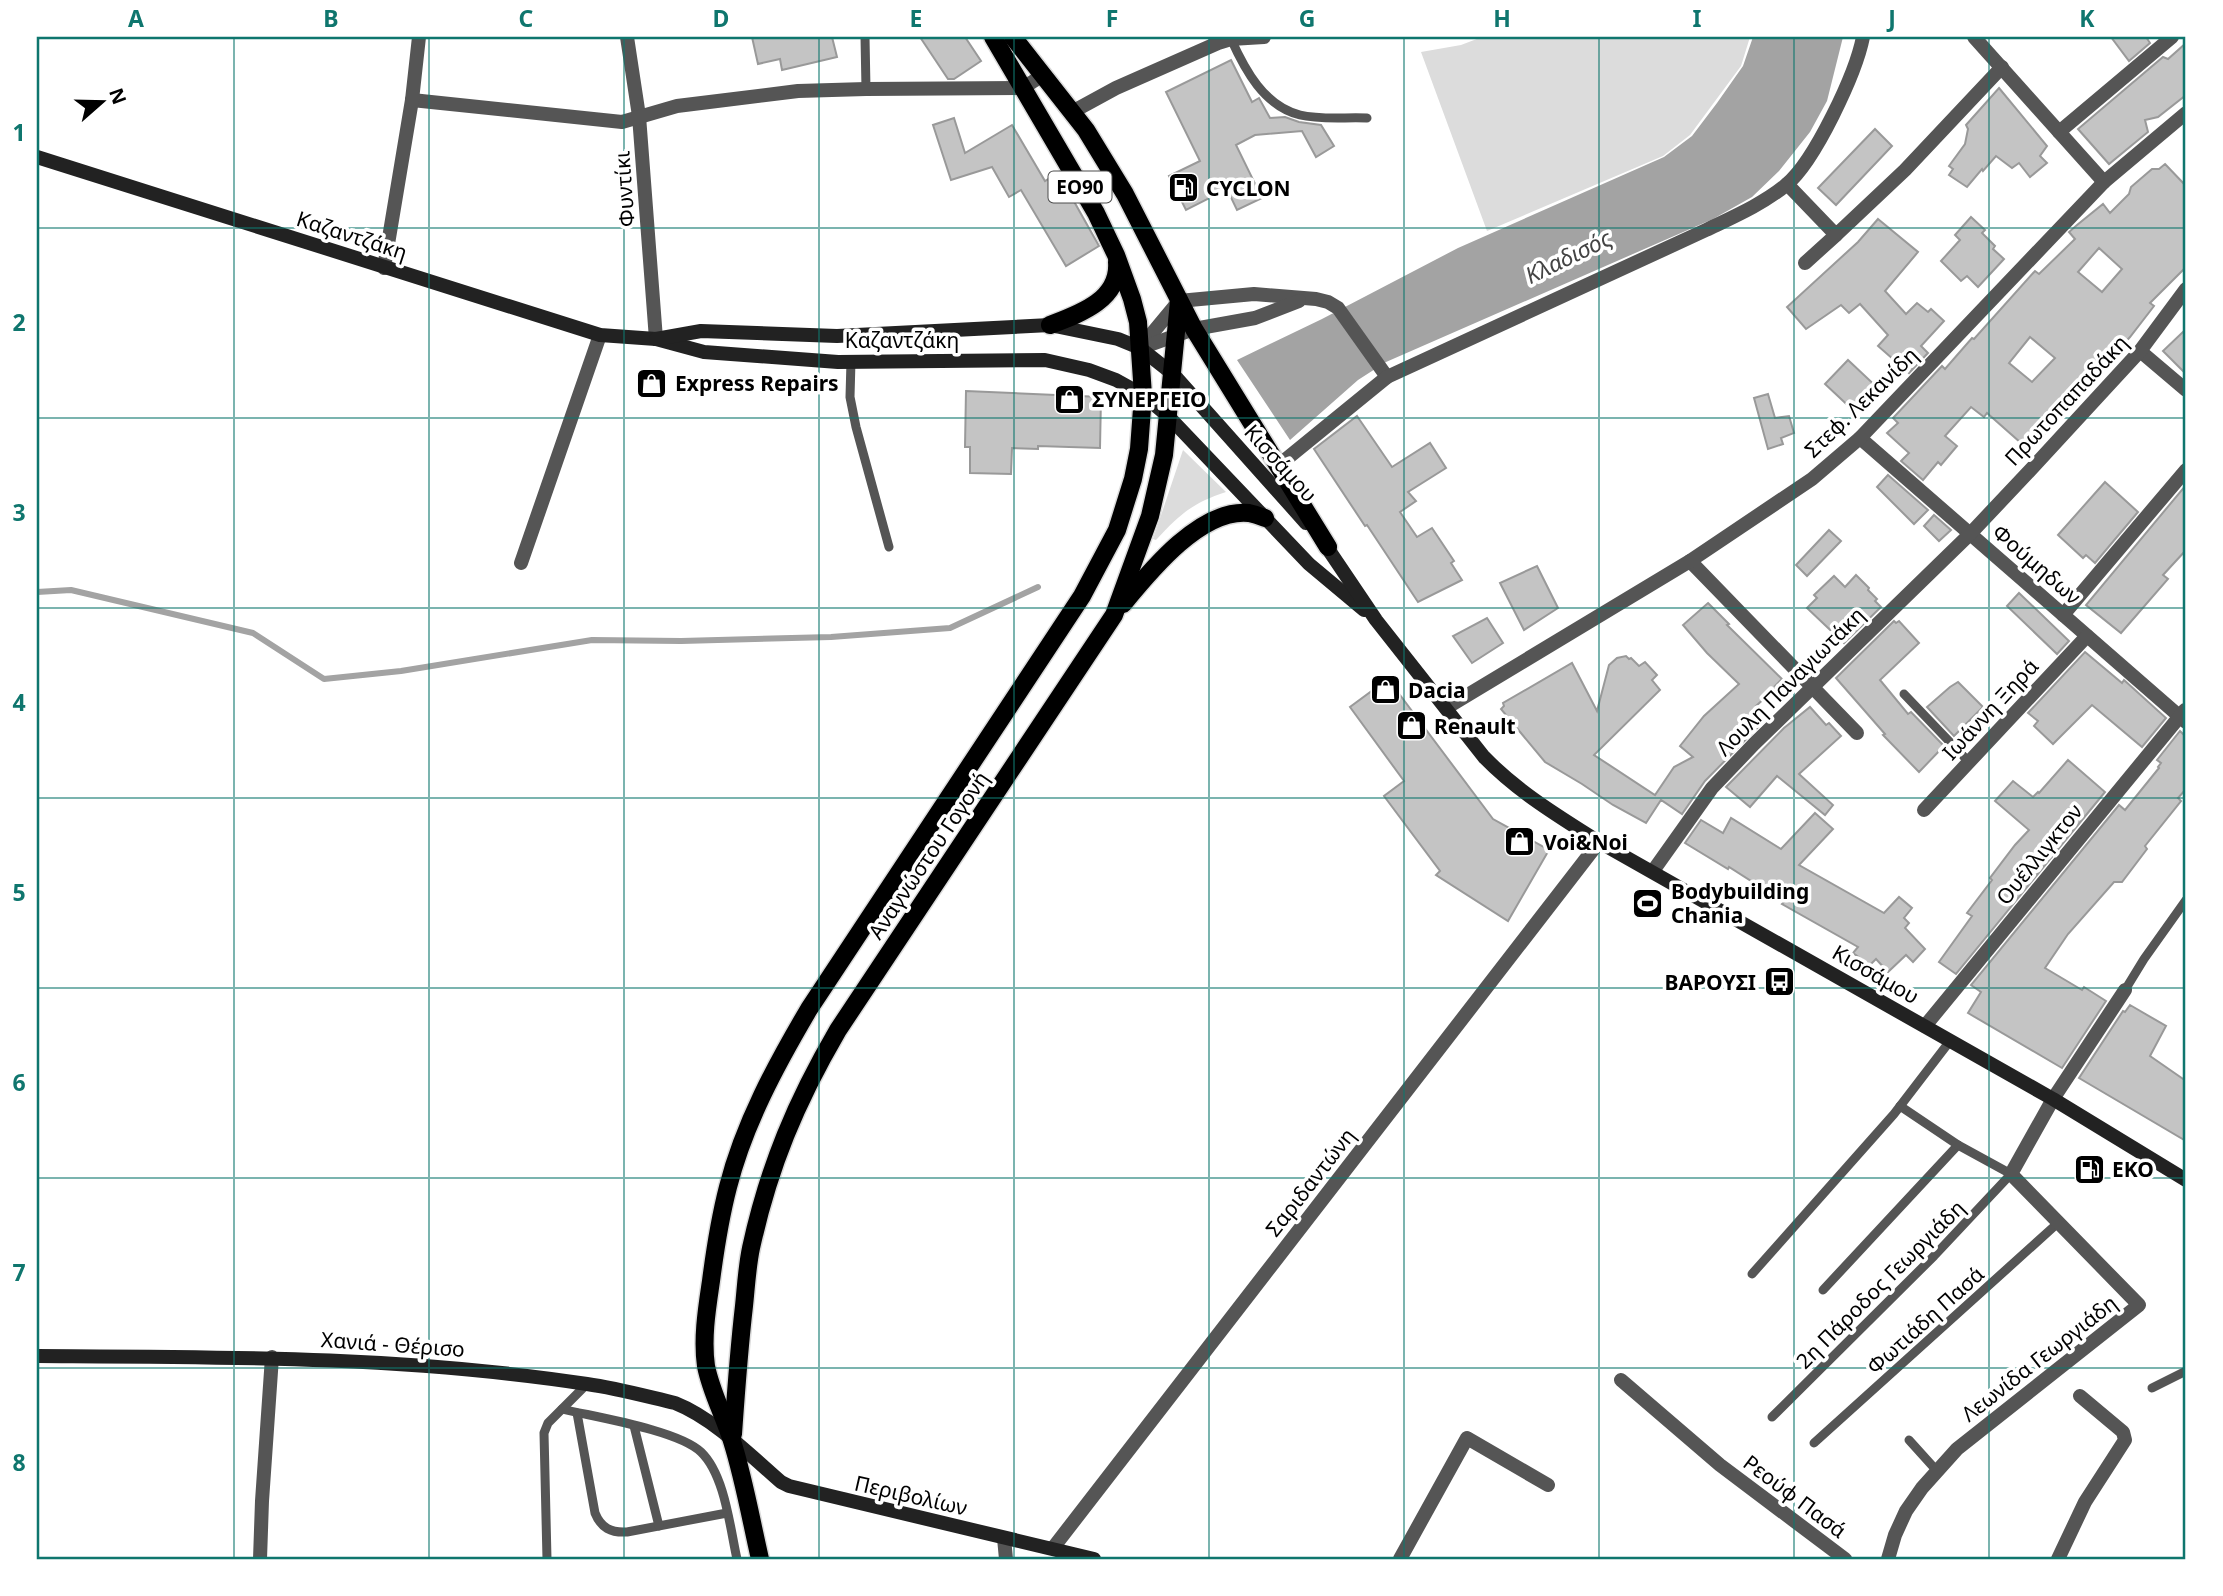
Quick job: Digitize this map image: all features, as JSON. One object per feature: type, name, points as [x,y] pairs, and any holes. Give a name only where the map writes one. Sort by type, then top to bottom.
[{"type":"main road","name":"ΕΟ90","points":[[993,37],[1096,213],[1116,255],[1138,322],[1143,395]]},
{"type":"main road","name":"ΕΟ90","points":[[1013,37],[1086,130],[1125,194],[1194,329],[1328,547]]},
{"type":"main road","name":"Καζαντζάκη","points":[[37,157],[600,335],[656,339],[704,352],[851,361],[1045,360],[1089,370],[1143,395]]},
{"type":"main road","points":[[1050,325],[1083,312],[1101,300],[1115,281],[1116,255]]},
{"type":"main road","name":"Αναγνώστου Γογονή","points":[[732,1441],[750,1251],[765,1189],[785,1132],[811,1077],[838,1030],[1114,615],[1150,516],[1164,455],[1179,301]]},
{"type":"main road","name":"Καζαντζάκη","points":[[656,339],[701,331],[837,336],[1050,325],[1100,334],[1140,348]]},
{"type":"main road","name":"Κισσάμου","points":[[1140,348],[1173,374],[1328,547],[1376,620],[1484,757],[1535,802],[1600,842],[2053,1099],[2186,1180]]},
{"type":"main road","name":"Αναγνώστου Γογονή","points":[[760,1559],[732,1441],[711,1387],[706,1363],[705,1337],[719,1232],[729,1185],[750,1124],[778,1063],[809,1009],[1082,596],[1126,505],[1139,449],[1143,395]]},
{"type":"main road","name":"Κισσάμου","points":[[1143,395],[1169,417],[1309,564],[1376,620]]},
{"type":"main road","points":[[1114,615],[1142,580],[1186,537],[1215,520],[1235,514],[1250,513],[1265,518]]},
{"type":"main road","name":"Χανιά - Θέρισο","points":[[37,1356],[272,1357],[421,1365],[587,1384],[675,1403],[696,1413],[732,1441]]},
{"type":"main road","name":"Περιβολίων","points":[[732,1441],[789,1486],[1094,1559]]},
{"type":"street","name":"Φυντίκι","points":[[627,37],[639,117],[656,339]]},
{"type":"street","points":[[1072,112],[1116,89],[1231,39],[1264,37]]},
{"type":"street","points":[[1279,465],[1383,372],[1728,220],[1787,184],[1806,160],[1840,102],[1863,37]]},
{"type":"street","points":[[1974,37],[2104,182]]},
{"type":"street","points":[[2059,132],[2172,37]]},
{"type":"street","points":[[384,268],[412,100],[414,38]]},
{"type":"street","points":[[1805,263],[1905,170],[2002,68]]},
{"type":"street","points":[[412,100],[622,122],[690,104],[798,91],[1023,88],[1043,75]]},
{"type":"street","name":"Στεφ. Λεκανίδη","points":[[1446,708],[1690,561],[1812,479],[1860,438],[2104,182],[2186,113]]},
{"type":"street","points":[[1787,184],[1836,235]]},
{"type":"street","name":"Πρωτοπαπαδάκη","points":[[1970,534],[2140,351],[2186,289]]},
{"type":"street","points":[[1140,348],[1179,301],[1254,294],[1328,302],[1338,308],[1383,372]]},
{"type":"street","points":[[1140,348],[1194,329],[1255,318],[1303,299]]},
{"type":"street","points":[[521,563],[600,335]]},
{"type":"street","points":[[2140,351],[2186,390]]},
{"type":"street","name":"Φούμηδων","points":[[1860,438],[2087,636],[2184,716]]},
{"type":"street","points":[[2063,615],[2186,470]]},
{"type":"street","name":"Λουλη Παναγιωτάκη","points":[[1653,871],[1712,788],[1970,534]]},
{"type":"street","points":[[1690,561],[1857,733]]},
{"type":"street","name":"Ιωάννη Ξηρά","points":[[1924,810],[2087,636]]},
{"type":"street","name":"Ουέλλιγκτον","points":[[1925,1026],[2184,716]]},
{"type":"street","name":"Σαριδαντώνη","points":[[1053,1548],[1600,842]]},
{"type":"street","points":[[2011,1174],[2053,1099],[2125,990]]},
{"type":"street","name":"Λεωνίδα Γεωργιάδη","points":[[1888,1559],[1906,1511],[1922,1488],[1957,1449],[2139,1305],[2011,1174]]},
{"type":"street","points":[[261,1559],[262,1501],[272,1357]]},
{"type":"street","name":"Ρεούφ Πασά","points":[[1621,1380],[1720,1465],[1845,1559]]},
{"type":"street","points":[[2058,1559],[2085,1502],[2125,1440],[2123,1432],[2080,1396]]},
{"type":"street","points":[[1400,1559],[1467,1438],[1548,1485]]},
{"type":"street","points":[[1004,1538],[1006,1559]]},
{"type":"lane","points":[[865,37],[866,89]]},
{"type":"lane","points":[[1231,39],[1251,77],[1264,93],[1283,108],[1302,116],[1367,118]]},
{"type":"lane","points":[[851,361],[852,407],[889,547]]},
{"type":"lane","points":[[1904,694],[1969,762]]},
{"type":"lane","points":[[2125,990],[2144,958],[2186,900]]},
{"type":"lane","points":[[1752,1274],[1900,1105],[1950,1041]]},
{"type":"lane","name":"Λεωνίδα Γεωργιάδη","points":[[1900,1105],[1958,1145],[2011,1174]]},
{"type":"lane","points":[[1823,1290],[1958,1145]]},
{"type":"lane","name":"2η Πάροδος Γεωργιάδη","points":[[1772,1417],[1934,1256],[2011,1174]]},
{"type":"lane","name":"Φωτιάδη Πασά","points":[[1814,1443],[2059,1222]]},
{"type":"lane","points":[[2152,1388],[2186,1371]]},
{"type":"lane","points":[[547,1559],[544,1433],[548,1423],[587,1384]]},
{"type":"lane","points":[[562,1409],[684,1441],[702,1452],[722,1491],[737,1559]]},
{"type":"lane","points":[[577,1413],[598,1520],[610,1531],[618,1533],[727,1513]]},
{"type":"lane","points":[[635,1426],[659,1526]]},
{"type":"lane","points":[[1909,1440],[1942,1466]]},
{"type":"shaded area","points":[[1482,37],[1750,37],[1741,66],[1690,135],[1663,156],[1487,231],[1421,52],[1461,45]]},
{"type":"shaded area","points":[[1183,450],[1226,492],[1187,511],[1156,540],[1153,539]]},
{"type":"water","name":"Κλαδισός","points":[[1753,37],[1843,37],[1827,101],[1810,132],[1779,171],[1752,197],[1713,219],[1386,362],[1358,380],[1290,440],[1237,360],[1458,248],[1664,157],[1692,136],[1717,103],[1743,66]]},
{"type":"building","points":[[752,37],[832,37],[837,57],[782,70],[780,59],[758,64]]},
{"type":"building","points":[[920,37],[965,37],[981,61],[954,79],[948,79]]},
{"type":"building","points":[[2111,37],[2146,37],[2150,43],[2129,61]]},
{"type":"building","points":[[2186,43],[2186,95],[2158,117],[2145,120],[2148,132],[2109,164],[2078,129],[2163,57],[2168,59]]},
{"type":"building","points":[[1231,60],[1252,102],[1259,98],[1270,118],[1285,117],[1321,125],[1334,146],[1316,157],[1302,131],[1255,135],[1236,145],[1262,198],[1237,210],[1227,189],[1186,210],[1169,176],[1200,161],[1166,92]]},
{"type":"building","points":[[1999,88],[2047,146],[2040,156],[2047,163],[2030,177],[2019,163],[2012,168],[1996,156],[1967,187],[1949,175],[1953,169],[1949,166],[1965,144],[1968,129],[1966,125]]},
{"type":"building","points":[[954,118],[965,153],[1012,125],[1045,181],[1058,173],[1099,246],[1066,266],[1021,190],[1009,197],[992,167],[951,180],[933,125]]},
{"type":"building","points":[[1875,129],[1892,146],[1836,205],[1818,188]]},
{"type":"building","points":[[2165,164],[2186,186],[2186,267],[2150,303],[2154,306],[2130,337],[2110,359],[2109,357],[2078,396],[2080,398],[2029,450],[1987,413],[1984,417],[1971,407],[1945,436],[1957,446],[1941,465],[1938,462],[1923,480],[1901,461],[1909,453],[1887,433],[1898,423],[1893,418],[1942,366],[1945,369],[1972,338],[1974,339],[2035,271],[2039,274],[2075,239],[2069,232],[2103,204],[2110,213],[2129,194],[2131,187],[2152,169],[2159,169]],"holes":[[[2099,248],[2122,269],[2102,292],[2078,272]],[[2030,337],[2055,358],[2032,382],[2009,363]]]},
{"type":"building","points":[[1971,217],[1985,230],[1982,233],[2004,259],[1978,287],[1967,276],[1961,281],[1941,261],[1960,240],[1955,235]]},
{"type":"building","points":[[1878,219],[1918,252],[1885,291],[1906,314],[1917,303],[1928,312],[1931,309],[1944,321],[1921,346],[1928,353],[1909,373],[1878,346],[1888,335],[1860,304],[1849,313],[1841,305],[1806,329],[1787,307],[1858,242]]},
{"type":"building","points":[[2186,329],[2186,374],[2163,351]]},
{"type":"building","points":[[1848,360],[1881,391],[1871,403],[1867,401],[1856,413],[1825,384]]},
{"type":"building","points":[[966,391],[1101,397],[1100,448],[1012,448],[1011,474],[970,473],[970,447],[965,447]]},
{"type":"building","points":[[1768,394],[1775,418],[1789,416],[1794,433],[1781,438],[1783,444],[1768,449],[1754,398]]},
{"type":"building","points":[[1357,416],[1392,467],[1430,443],[1446,468],[1408,492],[1416,501],[1400,512],[1417,537],[1432,528],[1454,561],[1451,563],[1462,580],[1418,602],[1314,449]]},
{"type":"building","points":[[1888,475],[1928,510],[1914,524],[1877,487]]},
{"type":"building","points":[[2105,482],[2138,512],[2095,563],[2086,555],[2083,558],[2058,535]]},
{"type":"building","points":[[2186,485],[2186,550],[2163,575],[2168,579],[2121,633],[2086,605]]},
{"type":"building","points":[[1934,515],[1951,530],[1939,541],[1924,526]]},
{"type":"building","points":[[1829,530],[1841,541],[1807,576],[1796,565]]},
{"type":"building","points":[[1537,566],[1558,608],[1524,630],[1500,583]]},
{"type":"building","points":[[1856,575],[1869,588],[1881,607],[1844,643],[1807,608],[1817,598],[1814,595],[1834,576],[1845,587]]},
{"type":"building","points":[[2019,593],[2069,641],[2057,654],[2007,606]]},
{"type":"building","points":[[1708,603],[1782,679],[1756,706],[1769,716],[1705,781],[1682,814],[1661,800],[1646,823],[1613,805],[1545,762],[1501,709],[1503,703],[1572,663],[1597,711],[1609,665],[1617,658],[1626,656],[1639,666],[1645,662],[1657,675],[1652,680],[1660,690],[1594,755],[1655,795],[1674,767],[1693,757],[1680,746],[1704,716],[1739,684],[1683,625]]},
{"type":"building","points":[[1487,618],[1503,643],[1472,663],[1453,636]]},
{"type":"building","points":[[1894,621],[1899,621],[1919,643],[1880,680],[1908,714],[1911,712],[1944,746],[1919,772],[1883,735],[1885,734],[1836,678]]},
{"type":"building","points":[[2085,652],[2122,683],[2124,680],[2166,718],[2142,747],[2092,705],[2053,744],[2034,726],[2038,721],[2028,713]]},
{"type":"building","points":[[1388,679],[1493,819],[1549,850],[1508,921],[1436,875],[1440,871],[1384,796],[1404,781],[1350,707]]},
{"type":"building","points":[[1958,682],[1983,707],[1954,736],[1927,707]]},
{"type":"building","points":[[1810,707],[1826,725],[1829,723],[1841,736],[1799,774],[1833,805],[1825,815],[1777,776],[1750,807],[1726,787],[1784,728]]},
{"type":"building","points":[[2180,731],[2186,737],[2186,789],[2178,798],[2181,801],[2145,846],[2147,849],[2122,882],[2114,882],[2068,934],[2045,968],[2106,1001],[2062,1068],[1968,1013],[1981,992],[1971,985],[2119,805],[2125,810],[2159,768],[2161,763],[2157,760]]},
{"type":"building","points":[[2068,760],[2105,792],[1956,974],[1939,962],[1972,916],[1967,913],[1992,880],[1990,878],[2029,830],[1995,801],[2013,781],[2033,797]]},
{"type":"building","points":[[1815,813],[1833,829],[1799,865],[1884,913],[1899,897],[1912,908],[1904,918],[1909,923],[1905,928],[1925,949],[1913,962],[1906,955],[1888,972],[1876,959],[1870,965],[1853,953],[1858,947],[1782,904],[1784,902],[1729,867],[1728,869],[1685,843],[1701,820],[1723,833],[1731,818],[1781,849]]},
{"type":"building","points":[[2130,1005],[2166,1026],[2150,1056],[2186,1081],[2186,1141],[2079,1078],[2123,1011]]},
{"type":"waterway","points":[[37,592],[71,590],[253,633],[324,679],[401,671],[592,640],[681,641],[831,637],[950,628],[1038,587]]},
{"type":"place","name":"CYCLON","points":[[1183,188]]},
{"type":"place","name":"Express Repairs","points":[[652,383]]},
{"type":"place","name":"ΣΥΝΕΡΓΕΙΟ","points":[[1069,399]]},
{"type":"place","name":"Dacia","points":[[1385,690]]},
{"type":"place","name":"Renault","points":[[1411,726]]},
{"type":"place","name":"Voi&Noi","points":[[1520,842]]},
{"type":"place","name":"Bodybuilding Chania","points":[[1648,903]]},
{"type":"place","name":"ΒΑΡΟΥΣΙ","points":[[1779,982]]},
{"type":"place","name":"EKO","points":[[2089,1169]]}]
